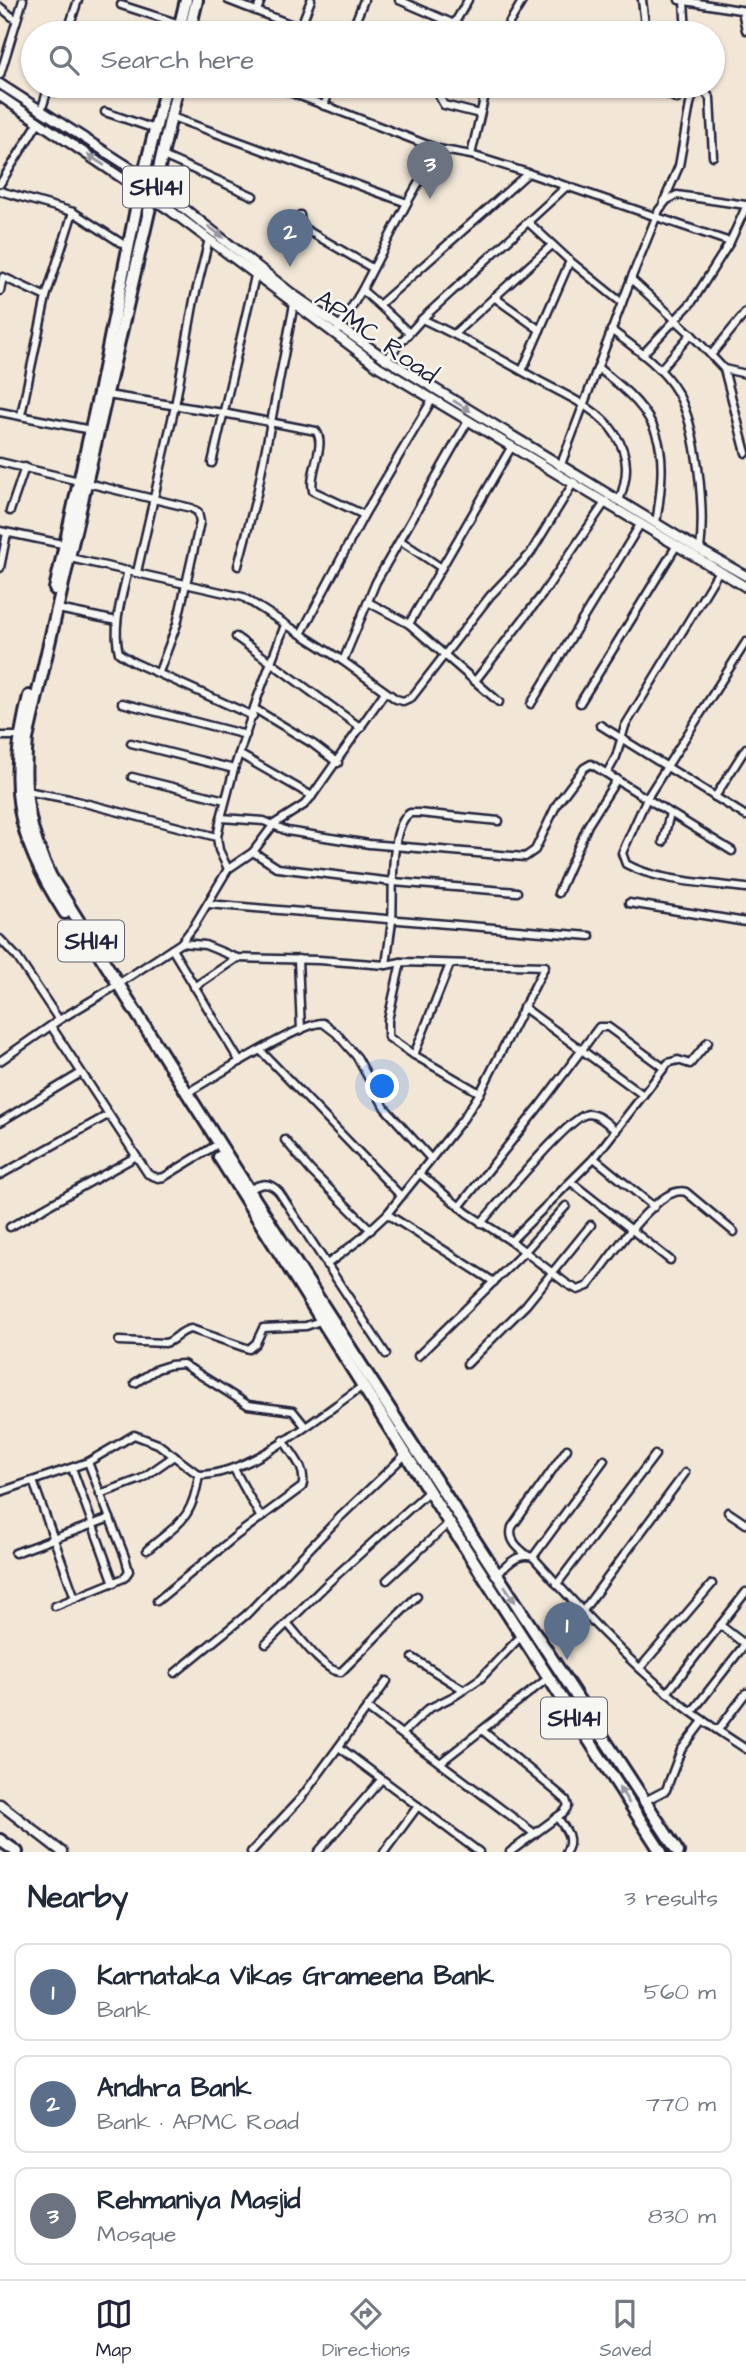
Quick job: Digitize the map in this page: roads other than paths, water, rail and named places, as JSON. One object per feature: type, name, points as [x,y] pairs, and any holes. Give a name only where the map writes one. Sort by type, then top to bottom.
[{"type":"main road","points":[[181,21],[186,0]]},
{"type":"main road","points":[[192,21],[197,0]]},
{"type":"main road","points":[[155,129],[163,98]]},
{"type":"main road","name":"SH141","points":[[176,98],[107,395],[19,736],[16,789],[21,822],[30,851],[45,882],[117,985],[187,1093],[454,1520]]},
{"type":"main road","name":"SH141","points":[[83,482],[140,188],[155,129]]},
{"type":"main road","name":"SH141","points":[[69,545],[69,558],[58,609],[27,739],[24,769],[35,843],[213,1147],[429,1491],[454,1520]]},
{"type":"main road","points":[[454,1520],[678,1852]]},
{"type":"main road","name":"SH141","points":[[493,1579],[548,1678],[659,1852]]},
{"type":"main road","points":[[0,1839],[17,1852]]},
{"type":"street","points":[[0,75],[23,0]]},
{"type":"street","points":[[71,21],[78,0]]},
{"type":"street","points":[[228,0],[278,21]]},
{"type":"street","points":[[257,11],[261,0]]},
{"type":"street","points":[[303,21],[311,0]]},
{"type":"street","points":[[356,21],[364,0]]},
{"type":"street","points":[[400,0],[447,21]]},
{"type":"street","points":[[456,21],[468,0]]},
{"type":"street","points":[[510,21],[523,0]]},
{"type":"street","points":[[642,0],[645,21]]},
{"type":"street","points":[[684,21],[681,1],[744,11],[746,30]]},
{"type":"street","points":[[121,5],[161,21]]},
{"type":"street","points":[[0,8],[16,20]]},
{"type":"street","name":"APMC Road","points":[[0,85],[143,176],[155,193],[209,239],[294,304],[386,359],[559,469],[574,482],[746,587]]},
{"type":"street","name":"APMC Road","points":[[0,96],[140,188],[155,193],[220,235],[339,330],[379,367],[468,421],[619,501],[746,576]]},
{"type":"street","points":[[41,111],[45,98]]},
{"type":"street","points":[[305,98],[438,149],[471,155],[528,173],[730,242]]},
{"type":"street","points":[[324,106],[327,98]]},
{"type":"street","points":[[440,98],[444,105],[480,114]]},
{"type":"street","points":[[471,155],[484,98]]},
{"type":"street","points":[[673,98],[677,100]]},
{"type":"street","points":[[559,469],[631,279],[678,166],[693,98]]},
{"type":"street","points":[[710,98],[713,156]]},
{"type":"street","points":[[105,112],[155,129]]},
{"type":"street","points":[[172,117],[407,203]]},
{"type":"street","points":[[0,184],[38,123]]},
{"type":"street","points":[[339,330],[438,149]]},
{"type":"street","points":[[163,156],[253,196]]},
{"type":"street","points":[[379,305],[528,173]]},
{"type":"street","points":[[379,367],[408,332],[567,186]]},
{"type":"street","points":[[0,191],[73,212],[129,248]]},
{"type":"street","points":[[643,354],[692,302],[730,242],[746,206],[677,195],[662,205]]},
{"type":"street","points":[[21,415],[46,297],[73,212]]},
{"type":"street","points":[[300,215],[305,229],[372,268]]},
{"type":"street","points":[[528,222],[570,261],[622,303]]},
{"type":"street","points":[[137,572],[209,239]]},
{"type":"street","points":[[454,334],[552,245]]},
{"type":"street","points":[[522,371],[570,261]]},
{"type":"street","points":[[212,463],[255,275]]},
{"type":"street","points":[[0,291],[2,276],[46,297]]},
{"type":"street","points":[[631,279],[691,334],[724,369],[746,453]]},
{"type":"street","points":[[362,290],[408,332]]},
{"type":"street","points":[[494,297],[540,330]]},
{"type":"street","points":[[238,566],[257,494],[294,304]]},
{"type":"street","points":[[711,355],[746,312]]},
{"type":"street","points":[[422,319],[583,406],[610,427],[625,456],[627,473],[619,501]]},
{"type":"street","points":[[611,330],[660,370],[678,394],[690,429],[696,461],[702,528],[699,550]]},
{"type":"street","points":[[660,370],[691,334]]},
{"type":"street","points":[[598,368],[626,388],[638,401],[656,431],[662,464],[656,523]]},
{"type":"street","points":[[724,369],[746,374]]},
{"type":"street","points":[[107,395],[312,430],[318,433],[319,446],[311,482],[313,491],[364,515]]},
{"type":"street","points":[[301,634],[364,515],[432,400]]},
{"type":"street","points":[[0,412],[91,430]]},
{"type":"street","points":[[738,415],[746,421]]},
{"type":"street","points":[[343,662],[376,582],[468,421]]},
{"type":"street","points":[[409,624],[512,446]]},
{"type":"street","points":[[0,462],[196,510],[200,516],[177,624],[159,672]]},
{"type":"street","points":[[10,511],[25,467]]},
{"type":"street","points":[[69,558],[243,597],[396,699],[407,700],[490,596],[530,554],[574,482]]},
{"type":"street","points":[[475,681],[542,595],[606,501]]},
{"type":"street","points":[[531,704],[641,523]]},
{"type":"street","points":[[0,568],[4,532],[69,545]]},
{"type":"street","points":[[401,541],[440,567]]},
{"type":"street","points":[[580,703],[677,545]]},
{"type":"street","points":[[128,570],[117,621],[116,639],[119,653],[133,662],[254,713],[313,744],[338,763]]},
{"type":"street","points":[[607,773],[616,757],[625,726],[719,571]]},
{"type":"street","points":[[368,602],[409,624],[499,702]]},
{"type":"street","points":[[58,609],[117,621]]},
{"type":"street","points":[[228,869],[219,850],[217,837],[225,800],[285,625]]},
{"type":"street","points":[[236,637],[361,728]]},
{"type":"street","points":[[746,642],[647,798],[622,853],[626,864],[660,876],[746,888]]},
{"type":"street","points":[[0,1061],[59,1020],[181,943],[228,869],[253,852],[274,824],[304,805],[312,796],[338,763],[385,692]]},
{"type":"street","points":[[122,703],[246,734]]},
{"type":"street","points":[[600,725],[746,816]]},
{"type":"street","points":[[0,736],[19,736]]},
{"type":"street","points":[[131,743],[234,769]]},
{"type":"street","points":[[715,797],[746,748]]},
{"type":"street","points":[[239,754],[312,796]]},
{"type":"street","points":[[221,818],[264,821],[287,831],[316,837],[447,852],[529,856],[535,850],[553,810],[584,768],[591,764],[732,850]]},
{"type":"street","points":[[132,777],[225,800]]},
{"type":"street","points":[[558,893],[588,825],[617,779]]},
{"type":"street","points":[[26,791],[69,799],[217,837]]},
{"type":"street","points":[[386,965],[392,920],[395,846],[400,825],[410,813],[499,821]]},
{"type":"street","points":[[663,842],[670,813]]},
{"type":"street","points":[[253,852],[278,868],[393,882],[517,892]]},
{"type":"street","points":[[629,903],[746,922]]},
{"type":"street","points":[[208,904],[590,936]]},
{"type":"street","points":[[0,939],[17,957],[59,1020]]},
{"type":"street","points":[[181,943],[205,945],[237,958],[386,965],[401,962],[545,966],[481,1093],[387,1214],[326,1265]]},
{"type":"street","points":[[172,949],[240,1062]]},
{"type":"street","points":[[194,987],[237,958]]},
{"type":"street","points":[[298,959],[301,1030]]},
{"type":"street","points":[[401,962],[387,1030],[392,1042],[481,1093]]},
{"type":"street","points":[[414,1055],[450,964]]},
{"type":"street","points":[[523,1007],[643,1095]]},
{"type":"street","points":[[187,1093],[301,1030],[323,1023],[336,1033],[365,1068],[385,1108],[431,1159]]},
{"type":"street","points":[[459,1207],[599,1027],[603,1025],[616,1032],[664,1068]]},
{"type":"street","points":[[51,1026],[148,1174],[159,1178],[213,1147]]},
{"type":"street","points":[[511,1241],[594,1158],[664,1068],[672,1060],[690,1064],[708,1042]]},
{"type":"street","points":[[261,1051],[401,1196]]},
{"type":"street","points":[[0,1122],[81,1073]]},
{"type":"street","points":[[0,1175],[108,1115]]},
{"type":"street","points":[[481,1223],[577,1119],[584,1115],[596,1115],[616,1131]]},
{"type":"street","points":[[285,1140],[311,1171],[371,1230]]},
{"type":"street","points":[[10,1227],[135,1157]]},
{"type":"street","points":[[594,1158],[654,1207]]},
{"type":"street","points":[[419,1173],[459,1207],[511,1241],[573,1288],[583,1289],[593,1280],[631,1230],[674,1191],[682,1191],[734,1232]]},
{"type":"street","points":[[571,1182],[670,1260]]},
{"type":"street","points":[[249,1190],[260,1184],[275,1188],[386,1354]]},
{"type":"street","points":[[418,1356],[525,1251],[566,1206]]},
{"type":"street","points":[[387,1214],[494,1282]]},
{"type":"street","points":[[467,1364],[526,1305],[592,1225]]},
{"type":"street","points":[[119,1340],[165,1343],[185,1329],[191,1329],[249,1349],[256,1343],[263,1328],[306,1326],[323,1320]]},
{"type":"street","points":[[135,1383],[170,1365],[183,1364],[248,1405],[293,1411],[305,1426]]},
{"type":"street","points":[[0,1492],[88,1462],[134,1435],[158,1444],[199,1475],[234,1469],[305,1426],[363,1386]]},
{"type":"street","points":[[158,1601],[213,1554],[296,1492],[304,1481],[301,1468],[283,1440]]},
{"type":"street","points":[[567,1449],[512,1527],[511,1537],[516,1546],[530,1556],[582,1612],[667,1693],[746,1749]]},
{"type":"street","points":[[176,1673],[246,1615],[406,1454]]},
{"type":"street","points":[[557,1584],[654,1455]]},
{"type":"street","points":[[100,1494],[141,1479],[174,1456]]},
{"type":"street","points":[[493,1579],[512,1560],[530,1556],[604,1460]]},
{"type":"street","points":[[55,1606],[114,1583],[124,1578],[129,1571],[88,1462]]},
{"type":"street","points":[[72,1468],[114,1583]]},
{"type":"street","points":[[234,1469],[261,1518]]},
{"type":"street","points":[[582,1612],[685,1473]]},
{"type":"street","points":[[147,1550],[189,1514],[199,1475]]},
{"type":"street","points":[[33,1480],[75,1598]]},
{"type":"street","points":[[266,1644],[429,1491]]},
{"type":"street","points":[[728,1512],[746,1524]]},
{"type":"street","points":[[15,1553],[110,1518]]},
{"type":"street","points":[[387,1580],[454,1520]]},
{"type":"street","points":[[640,1668],[712,1584]]},
{"type":"street","points":[[287,1623],[327,1666],[341,1672],[417,1596]]},
{"type":"street","points":[[667,1693],[745,1596]]},
{"type":"street","points":[[692,1712],[745,1644],[720,1625]]},
{"type":"street","points":[[402,1734],[428,1709],[464,1690],[496,1664],[522,1635]]},
{"type":"street","points":[[412,1658],[464,1690]]},
{"type":"street","points":[[440,1763],[548,1678]]},
{"type":"street","points":[[251,1852],[289,1813],[387,1681]]},
{"type":"street","points":[[718,1730],[746,1693]]},
{"type":"street","points":[[368,1709],[535,1834]]},
{"type":"street","points":[[645,1801],[666,1790],[681,1750],[703,1720]]},
{"type":"street","points":[[483,1731],[566,1800],[568,1806],[558,1817],[510,1852]]},
{"type":"street","points":[[339,1747],[479,1852]]},
{"type":"street","points":[[318,1852],[381,1780]]},
{"type":"street","points":[[0,1804],[62,1852]]},
{"type":"street","points":[[387,1851],[418,1806]]},
{"type":"street","points":[[558,1817],[570,1839],[566,1852]]},
{"type":"street","points":[[659,1852],[670,1840]]},
{"type":"place","name":"Rehmaniya Masjid","points":[[430,199]]},
{"type":"place","name":"Andhra Bank","points":[[290,267]]},
{"type":"place","name":"Karnataka Vikas Grameena Bank","points":[[567,1660]]}]
